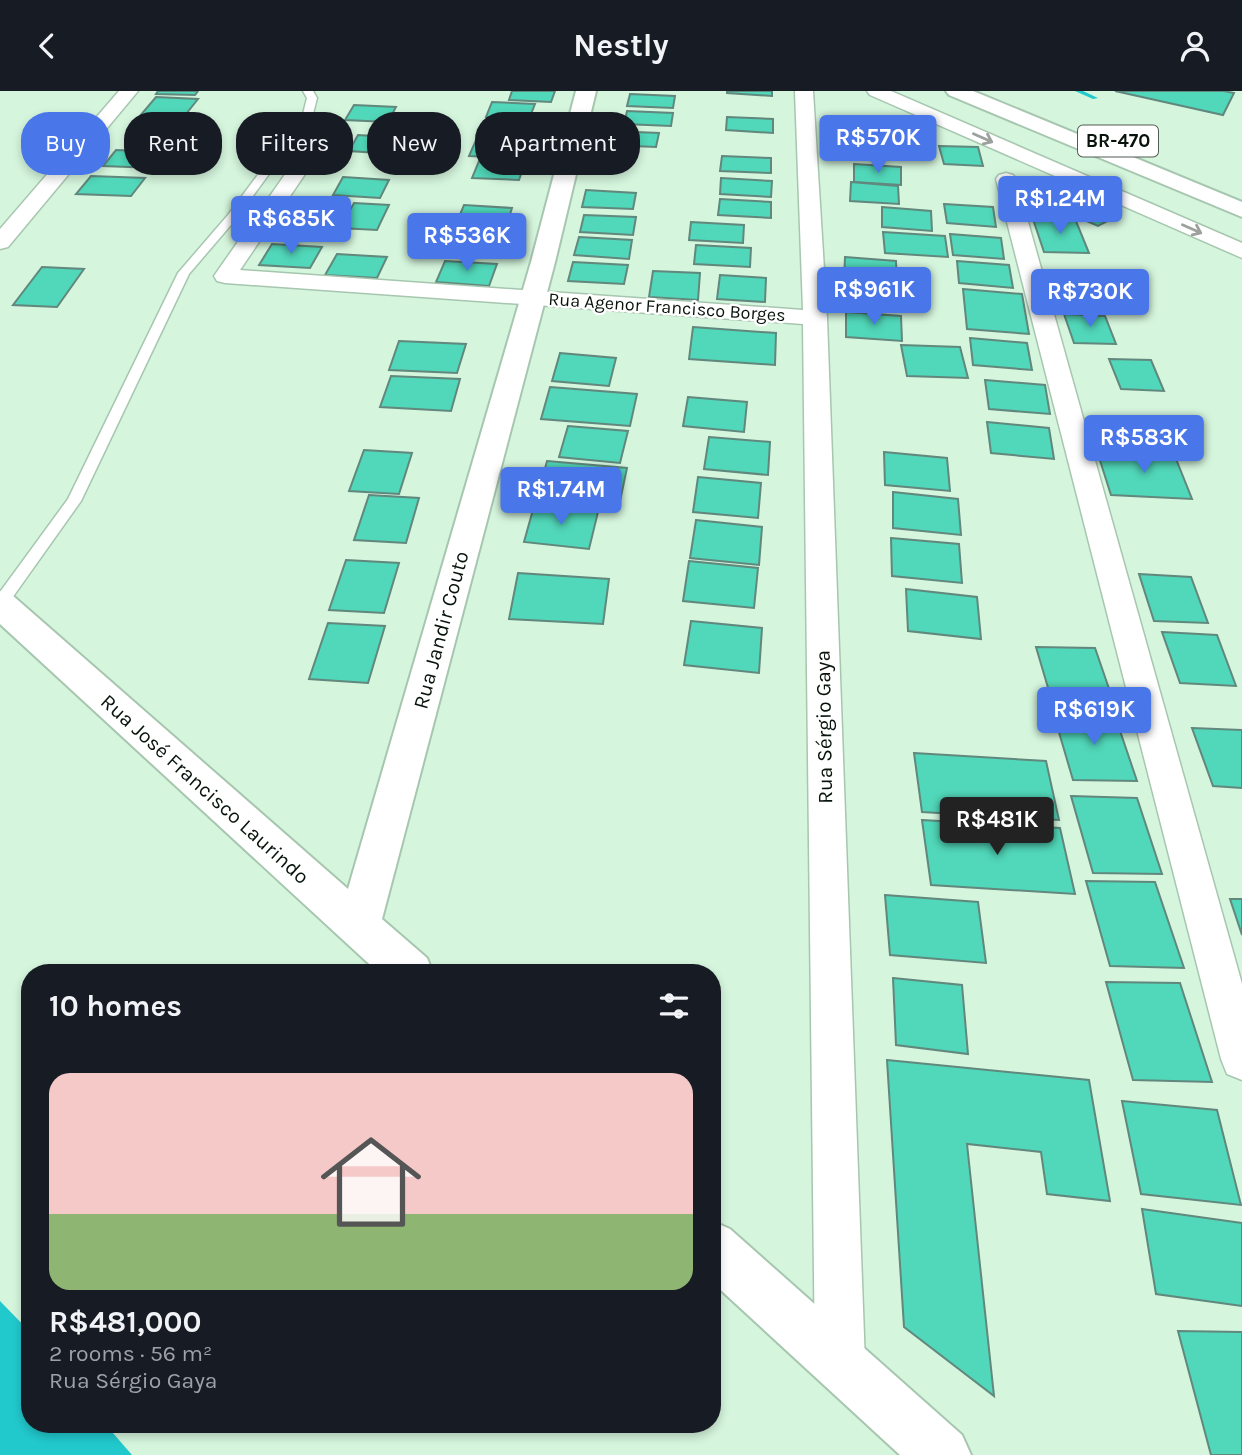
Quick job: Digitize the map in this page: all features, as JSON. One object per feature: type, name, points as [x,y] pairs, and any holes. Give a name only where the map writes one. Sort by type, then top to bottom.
[{"type":"main road","name":"Rua Jandir Couto","points":[[359,926],[533,298],[586,91]]},
{"type":"main road","name":"BR-470","points":[[956,91],[1242,210]]},
{"type":"main road","name":"BR-470","points":[[994,91],[1242,191]]},
{"type":"main road","name":"Rua José Francisco Laurindo","points":[[0,604],[401,964]]},
{"type":"main road","points":[[721,1256],[942,1455]]},
{"type":"street","points":[[0,242],[129,91]]},
{"type":"street","name":"Rua Sérgio Gaya","points":[[804,91],[815,318],[840,1363]]},
{"type":"street","points":[[876,91],[1242,251]]},
{"type":"street","name":"Rua Agenor Francisco Borges","points":[[295,175],[225,276],[815,318]]},
{"type":"street","points":[[1006,179],[1242,1059]]},
{"type":"lane","points":[[0,604],[74,501],[184,273],[232,217],[308,114],[312,98],[308,91]]},
{"type":"water","points":[[0,1301],[21,1323],[21,1433],[113,1433],[132,1455],[0,1455]]},
{"type":"building","points":[[158,91],[198,91],[195,95],[156,94]]},
{"type":"building","points":[[512,91],[555,91],[551,102],[509,100]]},
{"type":"building","points":[[772,91],[772,96],[727,93]]},
{"type":"building","points":[[1115,91],[1224,91],[1234,93],[1223,115]]},
{"type":"building","points":[[630,94],[675,96],[673,108],[627,106]]},
{"type":"building","points":[[156,97],[198,99],[188,112],[143,112]]},
{"type":"building","points":[[492,102],[535,104],[532,112],[488,112]]},
{"type":"building","points":[[354,105],[396,107],[393,112],[367,112],[367,121],[353,120],[353,112],[350,112]]},
{"type":"building","points":[[627,111],[673,113],[671,126],[640,125],[640,112]]},
{"type":"building","points":[[727,117],[773,119],[773,133],[726,130]]},
{"type":"building","points":[[640,132],[659,133],[656,147],[640,146]]},
{"type":"building","points":[[358,135],[367,136],[367,152],[353,151],[353,144]]},
{"type":"building","points":[[475,142],[475,156],[469,156]]},
{"type":"building","points":[[939,146],[978,147],[983,166],[944,164]]},
{"type":"building","points":[[116,150],[124,150],[124,167],[110,166],[110,157]]},
{"type":"building","points":[[722,156],[771,158],[771,173],[720,171]]},
{"type":"building","points":[[854,164],[901,167],[901,185],[854,182]]},
{"type":"building","points":[[475,171],[475,175],[521,175],[519,180],[472,178]]},
{"type":"building","points":[[91,176],[145,178],[131,196],[76,194]]},
{"type":"building","points":[[343,177],[389,180],[380,198],[333,195]]},
{"type":"building","points":[[721,178],[772,181],[771,197],[720,194]]},
{"type":"building","points":[[851,182],[898,186],[899,204],[850,201]]},
{"type":"building","points":[[586,190],[636,193],[633,209],[582,207]]},
{"type":"building","points":[[720,199],[771,202],[771,218],[718,215]]},
{"type":"building","points":[[1081,199],[1119,215],[1098,226],[1063,211]]},
{"type":"building","points":[[354,203],[389,205],[377,230],[340,228]]},
{"type":"building","points":[[944,204],[993,207],[996,227],[947,223]]},
{"type":"building","points":[[464,205],[512,208],[506,227],[456,224]]},
{"type":"building","points":[[303,206],[339,208],[324,234],[287,231]]},
{"type":"building","points":[[882,207],[931,211],[932,231],[882,227]]},
{"type":"building","points":[[584,215],[636,217],[633,235],[580,232]]},
{"type":"building","points":[[1033,219],[1076,221],[1089,253],[1044,252]]},
{"type":"building","points":[[691,222],[744,225],[743,243],[689,240]]},
{"type":"building","points":[[458,232],[507,235],[500,255],[449,252]]},
{"type":"building","points":[[883,232],[945,236],[948,257],[885,253]]},
{"type":"building","points":[[950,234],[1001,238],[1004,259],[953,255]]},
{"type":"building","points":[[579,237],[632,240],[629,259],[574,255]]},
{"type":"building","points":[[272,244],[322,247],[310,268],[259,265]]},
{"type":"building","points":[[696,245],[751,248],[750,267],[694,264]]},
{"type":"building","points":[[337,254],[387,257],[377,278],[325,275]]},
{"type":"building","points":[[845,257],[896,261],[897,284],[844,280]]},
{"type":"building","points":[[445,261],[497,264],[489,286],[436,282]]},
{"type":"building","points":[[957,261],[1009,265],[1013,288],[959,283]]},
{"type":"building","points":[[573,262],[628,265],[624,284],[568,281]]},
{"type":"building","points":[[42,267],[84,269],[57,307],[13,305]]},
{"type":"building","points":[[653,271],[700,273],[698,300],[649,297]]},
{"type":"building","points":[[720,275],[766,278],[765,302],[717,299]]},
{"type":"building","points":[[1053,281],[1091,283],[1102,309],[1062,308]]},
{"type":"building","points":[[963,289],[1022,294],[1029,334],[967,329]]},
{"type":"building","points":[[846,312],[901,316],[902,341],[846,337]]},
{"type":"building","points":[[1064,314],[1105,316],[1116,344],[1074,343]]},
{"type":"building","points":[[693,327],[776,333],[775,365],[689,359]]},
{"type":"building","points":[[970,338],[1027,343],[1032,370],[973,365]]},
{"type":"building","points":[[399,341],[466,344],[457,373],[389,370]]},
{"type":"building","points":[[901,345],[960,347],[968,378],[907,376]]},
{"type":"building","points":[[560,353],[616,358],[609,386],[552,381]]},
{"type":"building","points":[[1109,359],[1151,360],[1164,391],[1121,389]]},
{"type":"building","points":[[391,376],[460,379],[451,411],[380,407]]},
{"type":"building","points":[[985,380],[1045,385],[1050,414],[989,409]]},
{"type":"building","points":[[550,387],[637,394],[630,426],[541,419]]},
{"type":"building","points":[[688,397],[747,402],[744,432],[683,426]]},
{"type":"building","points":[[987,422],[1049,428],[1054,459],[991,453]]},
{"type":"building","points":[[568,426],[628,431],[620,463],[559,457]]},
{"type":"building","points":[[709,437],[770,442],[768,475],[704,469]]},
{"type":"building","points":[[364,450],[412,453],[399,494],[349,491]]},
{"type":"building","points":[[1097,451],[1174,454],[1192,499],[1111,495]]},
{"type":"building","points":[[884,452],[947,458],[950,491],[885,485]]},
{"type":"building","points":[[547,461],[627,468],[619,506],[537,498]]},
{"type":"building","points":[[698,477],[761,483],[758,518],[693,512]]},
{"type":"building","points":[[893,492],[958,499],[961,535],[893,528]]},
{"type":"building","points":[[369,495],[419,498],[406,543],[354,540]]},
{"type":"building","points":[[534,506],[598,512],[589,549],[524,542]]},
{"type":"building","points":[[696,520],[762,527],[759,565],[690,558]]},
{"type":"building","points":[[891,538],[959,544],[962,583],[892,576]]},
{"type":"building","points":[[346,560],[399,563],[384,613],[329,610]]},
{"type":"building","points":[[689,561],[758,568],[754,608],[683,601]]},
{"type":"building","points":[[518,573],[609,579],[603,624],[509,619]]},
{"type":"building","points":[[1139,574],[1191,577],[1208,623],[1154,621]]},
{"type":"building","points":[[906,589],[977,597],[981,639],[908,631]]},
{"type":"building","points":[[691,621],[762,628],[759,673],[684,665]]},
{"type":"building","points":[[328,623],[385,626],[368,683],[309,679]]},
{"type":"building","points":[[1162,632],[1217,635],[1236,686],[1180,683]]},
{"type":"building","points":[[1036,647],[1095,648],[1116,709],[1054,708]]},
{"type":"building","points":[[1053,712],[1114,713],[1137,781],[1073,780]]},
{"type":"building","points":[[1192,728],[1242,730],[1242,788],[1213,786]]},
{"type":"building","points":[[914,753],[1046,761],[1059,820],[922,812]]},
{"type":"building","points":[[1071,796],[1137,798],[1162,874],[1093,873]]},
{"type":"building","points":[[922,820],[1060,828],[1075,894],[931,885]]},
{"type":"building","points":[[1086,881],[1155,882],[1184,968],[1110,966]]},
{"type":"building","points":[[885,895],[978,902],[986,963],[890,955]]},
{"type":"building","points":[[1230,899],[1242,899],[1242,935]]},
{"type":"building","points":[[893,978],[962,985],[968,1054],[896,1045]]},
{"type":"building","points":[[1106,982],[1180,983],[1212,1082],[1133,1080]]},
{"type":"building","points":[[887,1060],[1089,1080],[1110,1201],[1047,1194],[1041,1152],[967,1144],[994,1396],[904,1327]]},
{"type":"building","points":[[1122,1101],[1217,1110],[1241,1205],[1141,1194]]},
{"type":"building","points":[[1142,1209],[1242,1223],[1242,1306],[1156,1294]]},
{"type":"building","points":[[1178,1331],[1242,1332],[1242,1455],[1211,1455]]},
{"type":"waterway","points":[[1078,91],[1095,98]]}]
